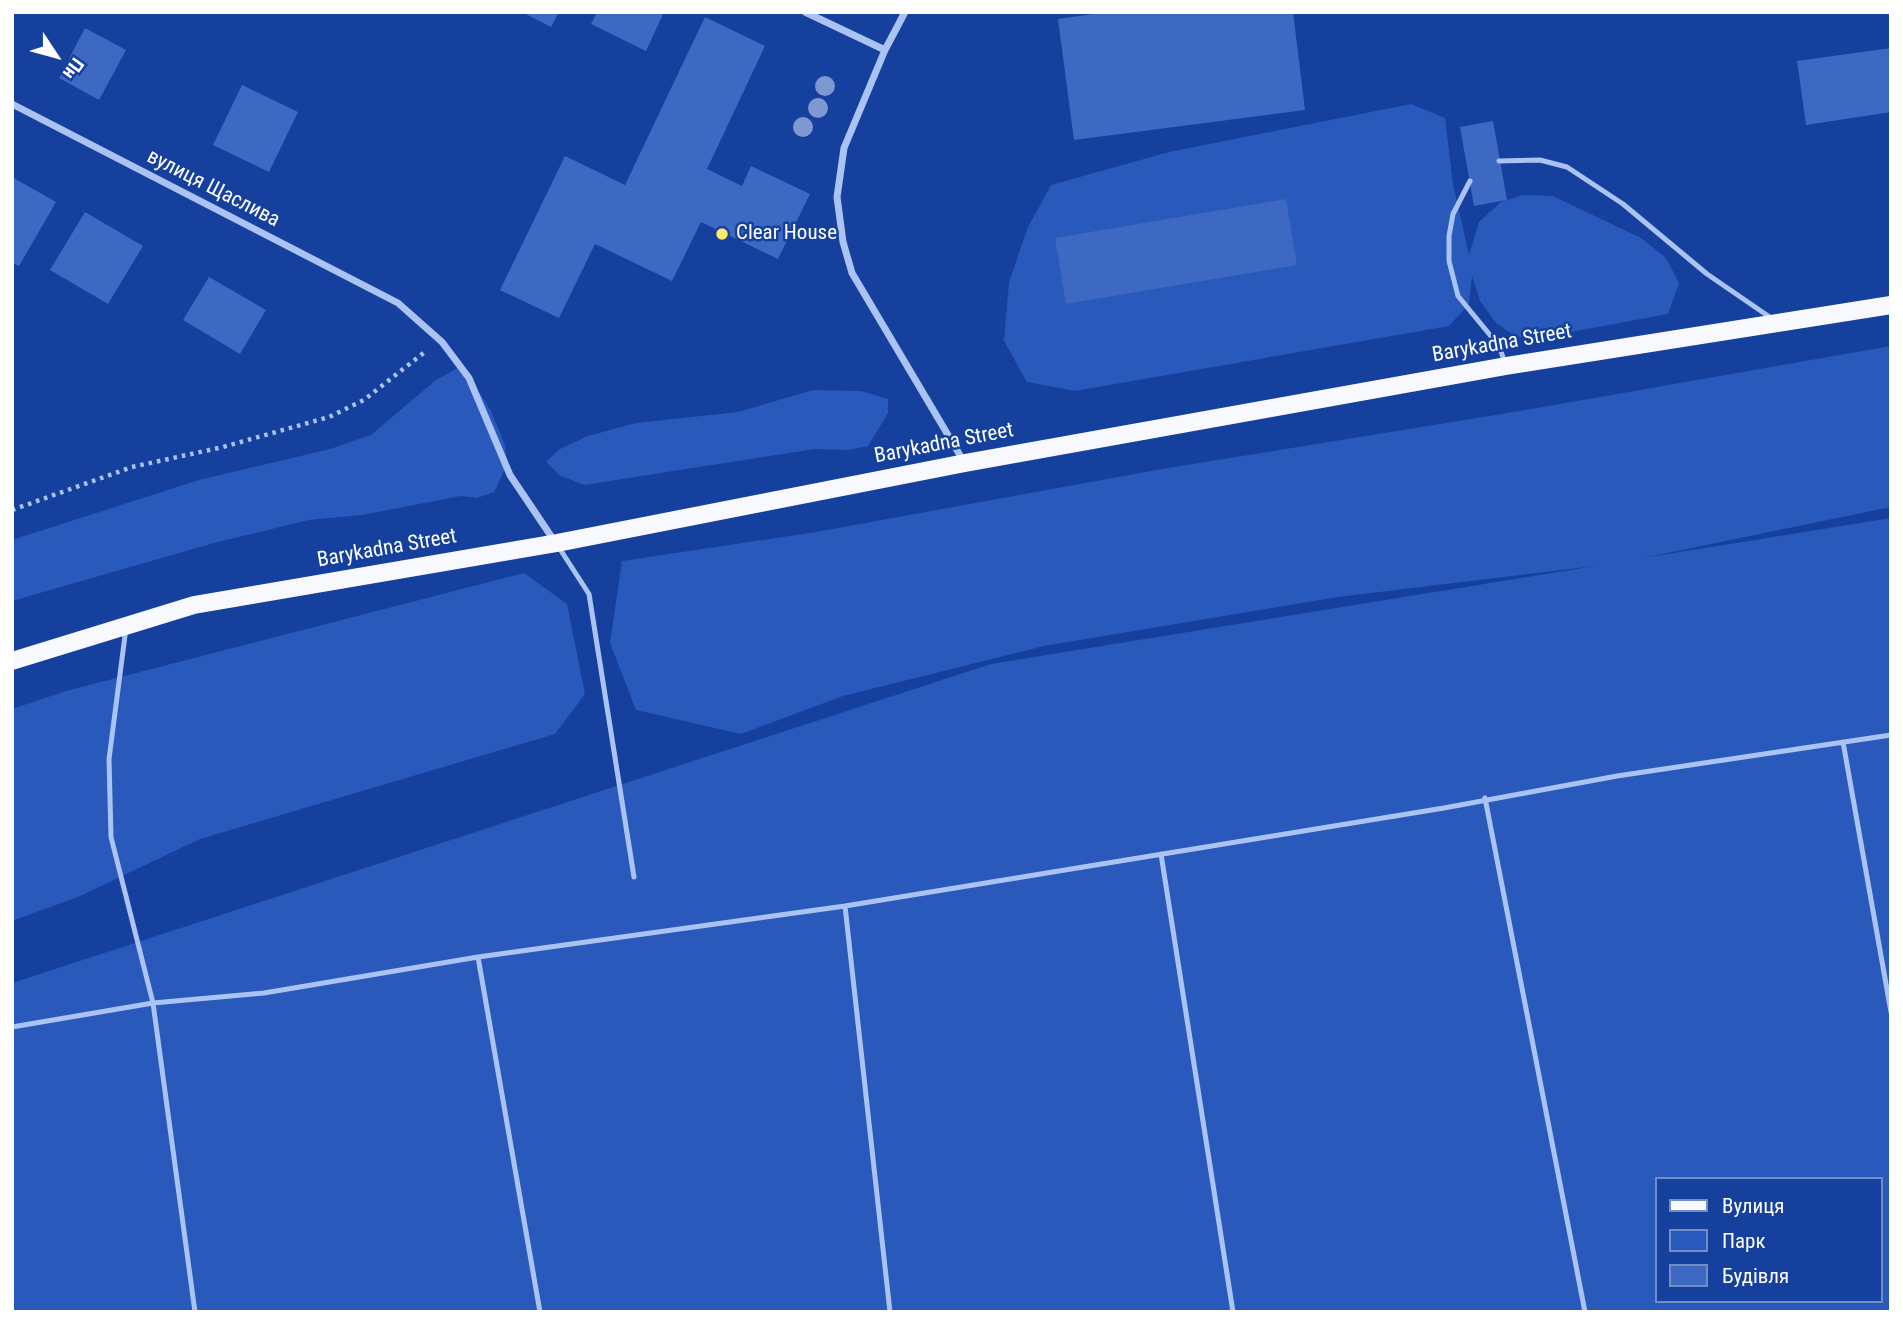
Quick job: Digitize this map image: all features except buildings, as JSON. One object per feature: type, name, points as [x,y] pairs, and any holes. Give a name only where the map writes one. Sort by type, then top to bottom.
[{"type":"main road","name":"Barykadna Street","points":[[12,661],[194,605],[557,543],[965,463],[1506,366],[1891,305]]},
{"type":"street","points":[[804,12],[885,50]]},
{"type":"street","points":[[905,12],[885,50],[844,148],[837,197],[843,242],[852,273],[965,463]]},
{"type":"street","name":"вулиця Щаслива","points":[[12,104],[398,303],[442,342],[469,378],[510,475],[557,543]]},
{"type":"lane","points":[[1499,161],[1540,160],[1567,167],[1623,204],[1707,274],[1777,321]]},
{"type":"lane","points":[[1469,181],[1453,214],[1449,236],[1449,261],[1458,296],[1499,346],[1506,366]]},
{"type":"lane","points":[[557,543],[589,594],[634,877]]},
{"type":"lane","points":[[126,625],[109,759],[111,836],[153,1003],[195,1312]]},
{"type":"lane","points":[[12,1027],[153,1003],[264,993],[478,957],[845,906],[1485,799],[1891,735]]},
{"type":"lane","points":[[1843,742],[1891,1012]]},
{"type":"lane","points":[[1485,799],[1585,1312]]},
{"type":"lane","points":[[1161,854],[1233,1312]]},
{"type":"lane","points":[[845,906],[890,1312]]},
{"type":"lane","points":[[478,957],[540,1312]]},
{"type":"path","points":[[12,510],[132,467],[222,447],[329,417],[364,400],[414,358],[442,342]]},
{"type":"green space","points":[[1411,104],[1445,118],[1453,184],[1469,255],[1479,222],[1501,202],[1523,195],[1553,196],[1641,238],[1666,258],[1679,283],[1668,314],[1544,337],[1516,337],[1496,323],[1480,301],[1472,276],[1469,304],[1449,326],[1075,391],[1027,382],[1004,341],[1009,282],[1028,227],[1051,185],[1169,152]]},
{"type":"green space","points":[[1891,346],[1891,507],[1643,558],[1891,518],[1891,1312],[12,1312],[12,983],[991,664],[1595,566],[1338,597],[1044,646],[843,696],[741,734],[636,710],[610,643],[622,561],[816,532],[1162,469],[1514,412]]},
{"type":"green space","points":[[458,368],[476,387],[491,411],[505,445],[507,465],[494,492],[477,498],[461,496],[362,515],[309,520],[214,543],[12,601],[12,540],[199,480],[330,449],[371,435],[436,380]]},
{"type":"green space","points":[[813,390],[861,391],[888,399],[888,413],[868,446],[848,450],[815,449],[584,485],[561,476],[546,462],[560,449],[588,436],[636,423],[738,412]]},
{"type":"green space","points":[[524,573],[567,604],[585,694],[555,734],[200,839],[78,897],[12,921],[12,709],[66,691]]},
{"type":"place","name":"Clear House","points":[[722,234]]}]
